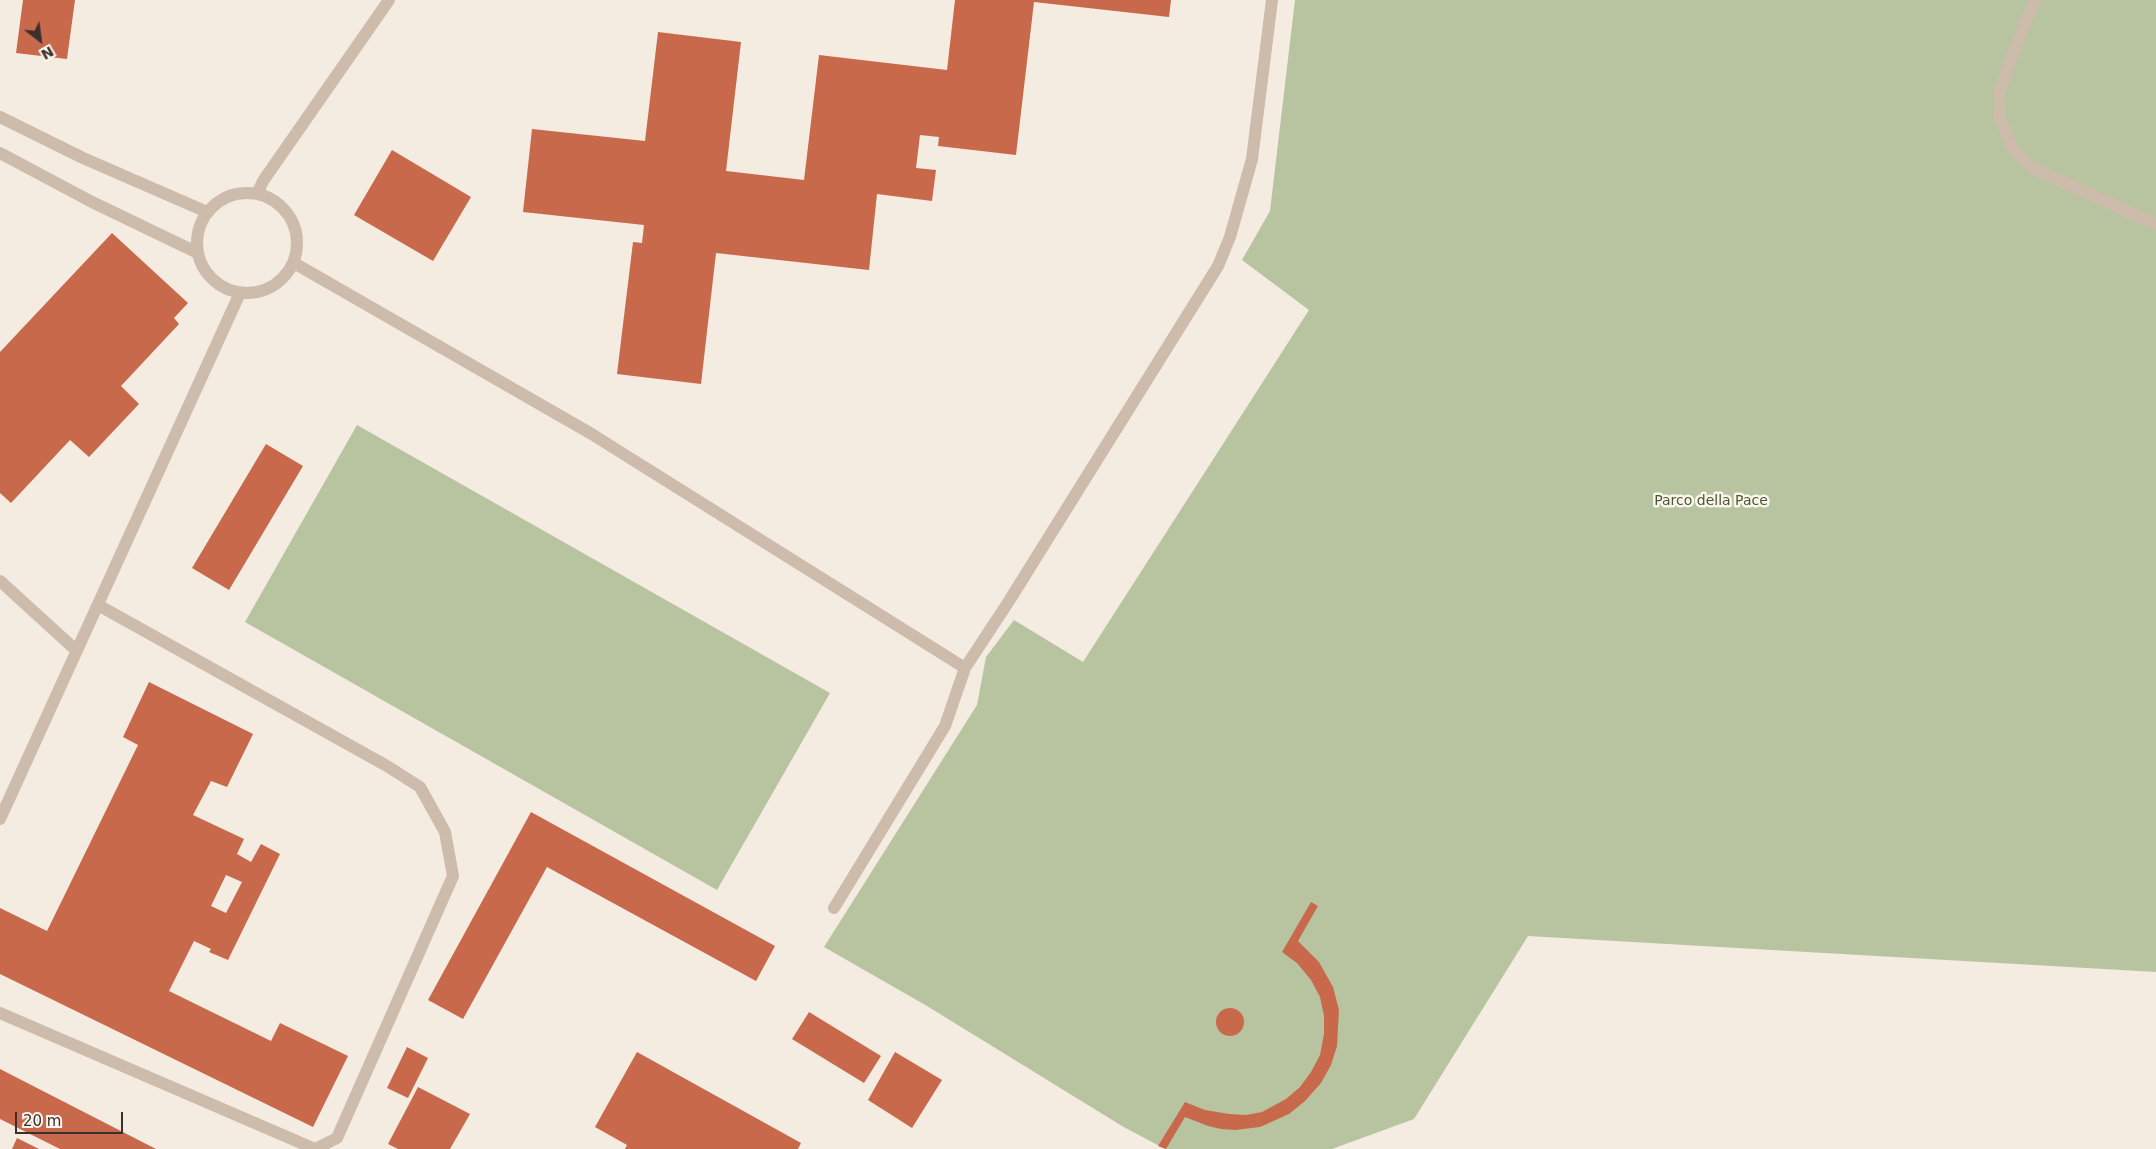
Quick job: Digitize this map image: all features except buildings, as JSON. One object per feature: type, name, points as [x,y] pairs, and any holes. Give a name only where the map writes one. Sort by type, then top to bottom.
[{"type":"street","points":[[258,192],[263,181],[389,0]]},
{"type":"street","points":[[834,908],[945,726],[965,668],[1015,593],[1218,266],[1230,238],[1252,159],[1272,0]]},
{"type":"street","points":[[2035,0],[2009,63],[1999,94],[2000,118],[2013,149],[2032,168],[2156,224]]},
{"type":"street","points":[[0,117],[83,158],[207,212]]},
{"type":"street","points":[[0,153],[92,202],[198,253]]},
{"type":"street","points":[[245,192],[258,192],[277,202],[288,213],[296,227],[298,244],[294,263],[285,278],[270,288],[254,294],[240,293],[223,288],[210,278],[200,262],[196,246],[199,227],[207,212],[224,198],[245,192]]},
{"type":"street","points":[[294,263],[590,433],[965,668]]},
{"type":"street","points":[[0,819],[240,293]]},
{"type":"street","points":[[0,581],[77,651]]},
{"type":"street","points":[[0,1013],[315,1149],[337,1138],[453,876],[445,832],[420,787],[387,766],[98,605]]},
{"type":"green space","name":"Parco della Pace","points":[[1295,0],[2156,0],[2156,972],[1528,936],[1414,1119],[1332,1149],[1165,1149],[1122,1126],[927,1006],[824,947],[977,705],[986,657],[1014,620],[1083,662],[1309,310],[1242,260],[1270,211]]},
{"type":"green space","points":[[357,425],[830,693],[717,890],[245,622]]}]
